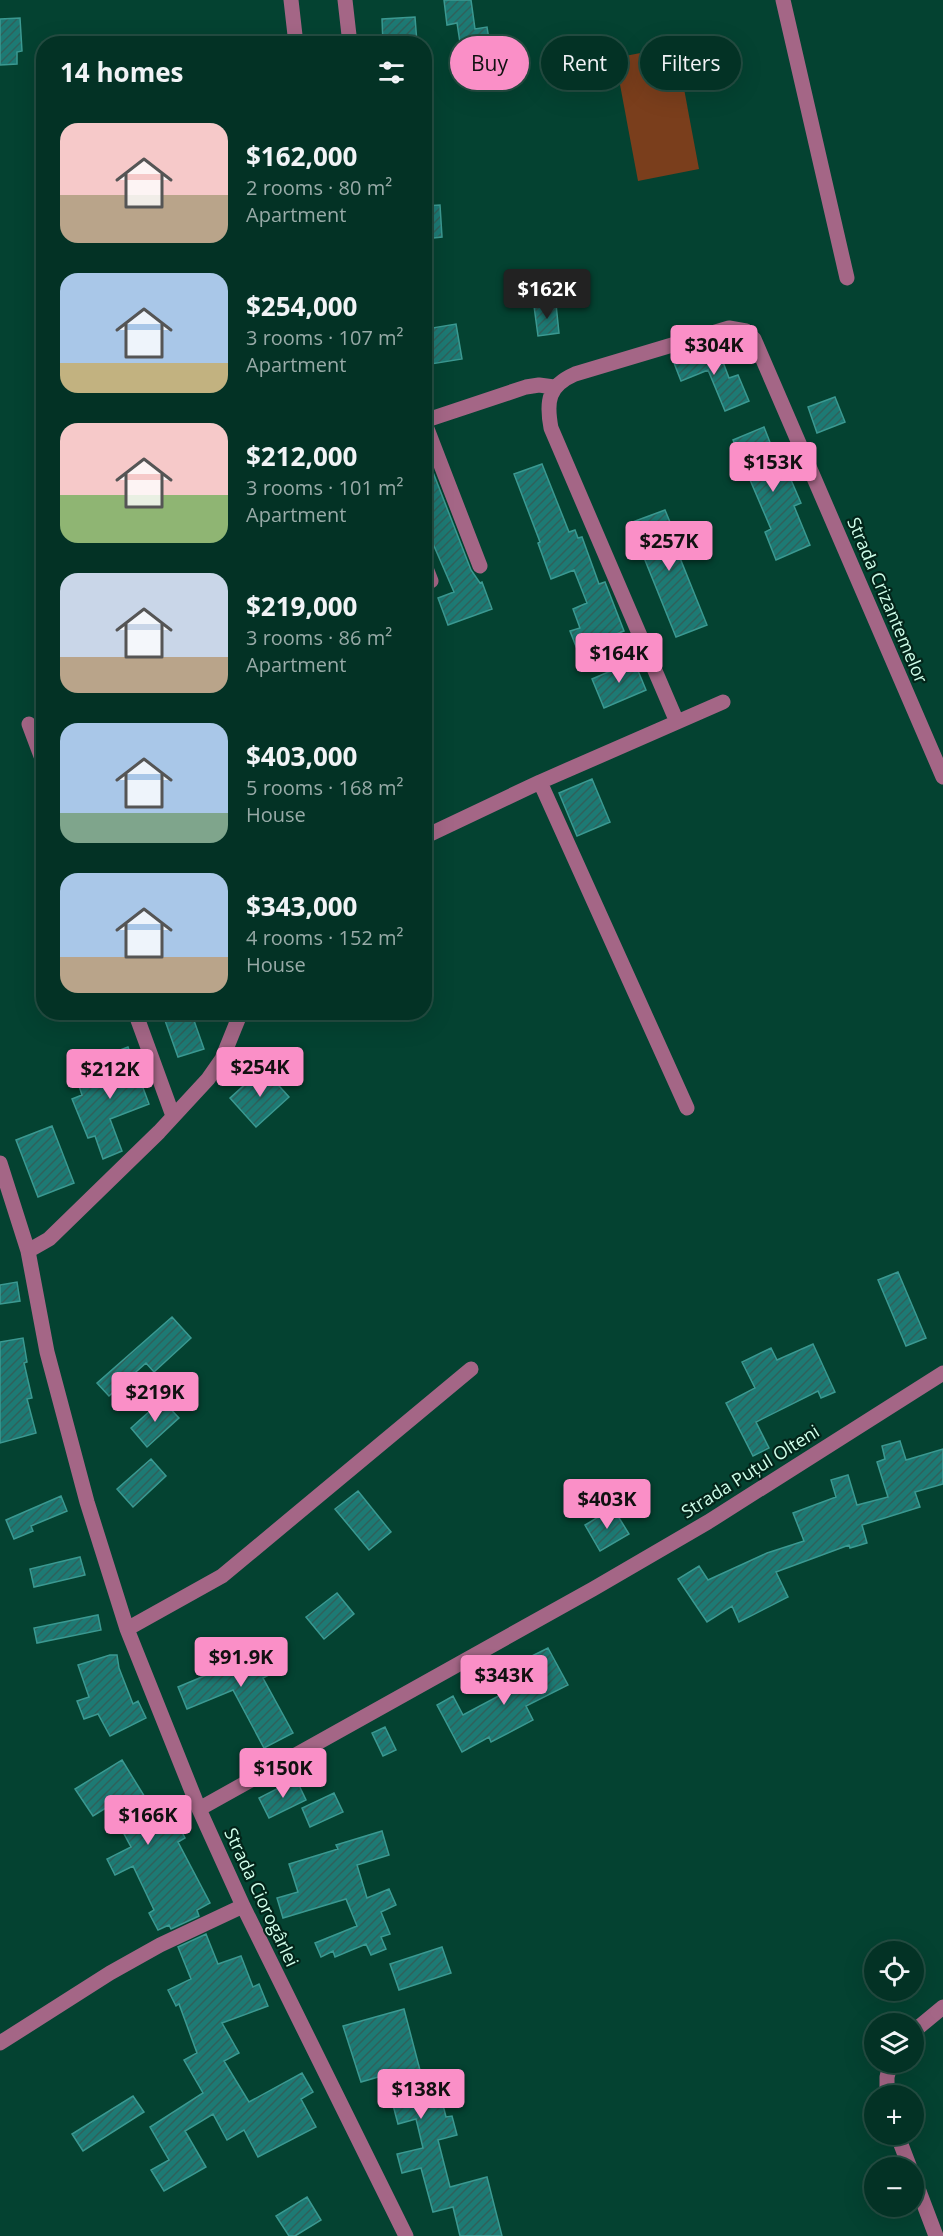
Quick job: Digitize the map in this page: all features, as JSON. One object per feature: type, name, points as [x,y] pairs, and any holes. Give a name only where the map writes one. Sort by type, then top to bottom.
[{"type":"street","points":[[291,0],[295,36]]},
{"type":"street","points":[[345,0],[349,36]]},
{"type":"street","points":[[783,0],[847,278]]},
{"type":"street","name":"Strada Crizantemelor","points":[[554,387],[561,380],[575,374],[729,328],[746,331],[754,339],[943,777]]},
{"type":"street","points":[[432,418],[526,387],[539,385],[554,387],[548,412],[551,428],[677,722]]},
{"type":"street","points":[[432,442],[480,566]]},
{"type":"street","points":[[432,833],[540,782],[723,702]]},
{"type":"street","points":[[29,724],[36,743]]},
{"type":"street","points":[[540,782],[687,1108]]},
{"type":"street","points":[[138,1020],[173,1116]]},
{"type":"street","points":[[28,1251],[49,1239],[173,1116],[222,1059],[238,1020]]},
{"type":"street","name":"Strada Ciorogârlei","points":[[0,1163],[28,1251],[47,1352],[87,1502],[127,1629],[199,1809],[243,1906],[406,2236]]},
{"type":"street","points":[[127,1629],[222,1576],[471,1369]]},
{"type":"street","name":"Strada Puțul Olteni","points":[[199,1809],[593,1589],[708,1522],[943,1373]]},
{"type":"street","points":[[0,2043],[120,1967],[243,1906]]},
{"type":"street","points":[[924,2023],[943,2007]]},
{"type":"street","points":[[924,2204],[936,2236]]},
{"type":"shaded area","points":[[640,53],[640,90],[684,90],[699,169],[638,181],[621,90],[628,90],[628,55]]},
{"type":"building","points":[[444,0],[471,0],[475,29],[487,27],[488,36],[459,36],[457,23],[447,25]]},
{"type":"building","points":[[415,17],[416,36],[383,36],[382,19]]},
{"type":"building","points":[[20,18],[22,51],[17,52],[17,64],[0,65],[0,19]]},
{"type":"building","points":[[440,205],[442,237],[432,238],[432,206]]},
{"type":"building","points":[[556,304],[559,333],[538,336],[534,306]]},
{"type":"building","points":[[456,324],[462,359],[432,364],[432,328]]},
{"type":"building","points":[[717,346],[729,378],[738,375],[749,401],[725,411],[708,370],[681,381],[674,363]]},
{"type":"building","points":[[835,397],[845,422],[817,433],[808,407]]},
{"type":"building","points":[[764,427],[780,468],[785,466],[801,503],[794,506],[810,545],[776,560],[765,532],[771,529],[733,440]]},
{"type":"building","points":[[542,464],[569,532],[575,530],[578,538],[582,537],[599,584],[605,582],[624,631],[577,649],[570,631],[580,628],[573,609],[587,603],[574,570],[551,579],[538,543],[540,542],[514,474]]},
{"type":"building","points":[[432,470],[471,570],[480,583],[482,582],[492,609],[448,625],[438,598],[454,592],[432,541]]},
{"type":"building","points":[[665,510],[684,556],[680,558],[707,625],[676,637],[630,523]]},
{"type":"building","points":[[634,661],[646,690],[604,708],[592,679]]},
{"type":"building","points":[[592,779],[610,822],[577,836],[559,793]]},
{"type":"building","points":[[165,1020],[194,1020],[204,1049],[178,1057]]},
{"type":"building","points":[[128,1047],[149,1104],[110,1119],[122,1151],[103,1159],[95,1136],[88,1138],[72,1099],[82,1095],[79,1086],[109,1074],[102,1057]]},
{"type":"building","points":[[263,1068],[289,1097],[256,1127],[230,1098]]},
{"type":"building","points":[[52,1126],[74,1183],[38,1197],[16,1140]]},
{"type":"building","points":[[898,1272],[926,1338],[906,1346],[878,1280]]},
{"type":"building","points":[[17,1282],[20,1301],[0,1304],[0,1285]]},
{"type":"building","points":[[172,1317],[191,1338],[154,1372],[146,1363],[109,1396],[97,1383]]},
{"type":"building","points":[[23,1338],[27,1362],[24,1363],[32,1398],[27,1399],[36,1433],[0,1443],[0,1342]]},
{"type":"building","points":[[813,1344],[835,1392],[821,1398],[818,1391],[756,1422],[769,1448],[753,1456],[726,1403],[755,1388],[742,1362],[771,1348],[777,1360]]},
{"type":"building","points":[[162,1400],[179,1418],[147,1447],[131,1428]]},
{"type":"building","points":[[900,1441],[906,1460],[943,1449],[943,1484],[915,1492],[920,1507],[862,1525],[867,1543],[850,1548],[849,1545],[776,1572],[788,1597],[739,1622],[732,1606],[707,1622],[678,1579],[699,1566],[708,1580],[767,1553],[804,1541],[793,1513],[836,1497],[831,1480],[848,1475],[857,1505],[888,1497],[877,1462],[885,1459],[882,1446]]},
{"type":"building","points":[[151,1459],[166,1476],[133,1507],[117,1489]]},
{"type":"building","points":[[358,1491],[391,1532],[369,1550],[335,1509]]},
{"type":"building","points":[[61,1496],[67,1511],[31,1526],[33,1531],[14,1539],[6,1520]]},
{"type":"building","points":[[613,1508],[629,1534],[600,1551],[585,1525]]},
{"type":"building","points":[[80,1557],[85,1575],[34,1587],[30,1569]]},
{"type":"building","points":[[337,1593],[354,1614],[324,1639],[306,1617]]},
{"type":"building","points":[[98,1615],[101,1630],[37,1643],[34,1628]]},
{"type":"building","points":[[270,1642],[276,1657],[263,1662],[269,1675],[263,1678],[293,1733],[264,1748],[233,1690],[187,1709],[178,1687],[209,1674],[199,1651],[217,1644],[220,1651],[235,1645],[239,1655]]},
{"type":"building","points":[[548,1648],[568,1685],[526,1706],[533,1720],[491,1742],[489,1737],[462,1752],[437,1705],[453,1696],[463,1715],[538,1675],[532,1656]]},
{"type":"building","points":[[117,1655],[119,1668],[133,1704],[138,1701],[146,1718],[110,1736],[98,1714],[84,1719],[77,1701],[89,1697],[78,1665]]},
{"type":"building","points":[[385,1727],[396,1750],[383,1756],[372,1733]]},
{"type":"building","points":[[122,1760],[151,1807],[172,1796],[180,1810],[173,1814],[185,1838],[178,1842],[210,1903],[197,1910],[199,1916],[171,1929],[169,1925],[158,1930],[149,1913],[154,1910],[133,1866],[115,1875],[107,1859],[131,1847],[109,1806],[93,1816],[75,1789]]},
{"type":"building","points":[[296,1779],[306,1800],[269,1818],[259,1798]]},
{"type":"building","points":[[334,1793],[343,1812],[310,1827],[302,1808]]},
{"type":"building","points":[[382,1831],[389,1855],[357,1865],[367,1898],[389,1889],[396,1905],[381,1912],[390,1934],[381,1937],[386,1949],[371,1955],[366,1944],[335,1957],[333,1951],[321,1957],[315,1943],[357,1926],[346,1899],[283,1918],[277,1898],[298,1892],[289,1864],[338,1849],[336,1845]]},
{"type":"building","points":[[206,1934],[218,1964],[241,1956],[253,1987],[259,1984],[268,2006],[222,2023],[239,2053],[224,2061],[249,2102],[302,2073],[313,2092],[301,2099],[316,2127],[258,2157],[244,2130],[227,2140],[213,2114],[185,2131],[206,2167],[164,2191],[151,2170],[169,2160],[150,2127],[203,2093],[184,2060],[197,2053],[179,2004],[176,2006],[168,1990],[191,1979],[178,1947]]},
{"type":"building","points":[[442,1947],[451,1973],[399,1990],[390,1964]]},
{"type":"building","points":[[404,2009],[427,2097],[440,2093],[446,2117],[452,2116],[457,2135],[438,2140],[450,2187],[487,2177],[502,2236],[460,2236],[453,2207],[433,2212],[421,2168],[402,2173],[397,2154],[423,2148],[416,2119],[398,2124],[393,2105],[400,2103],[392,2073],[361,2082],[343,2026]]},
{"type":"building","points":[[133,2096],[144,2112],[83,2151],[72,2134]]},
{"type":"building","points":[[307,2197],[321,2220],[295,2236],[289,2236],[276,2216]]}]
